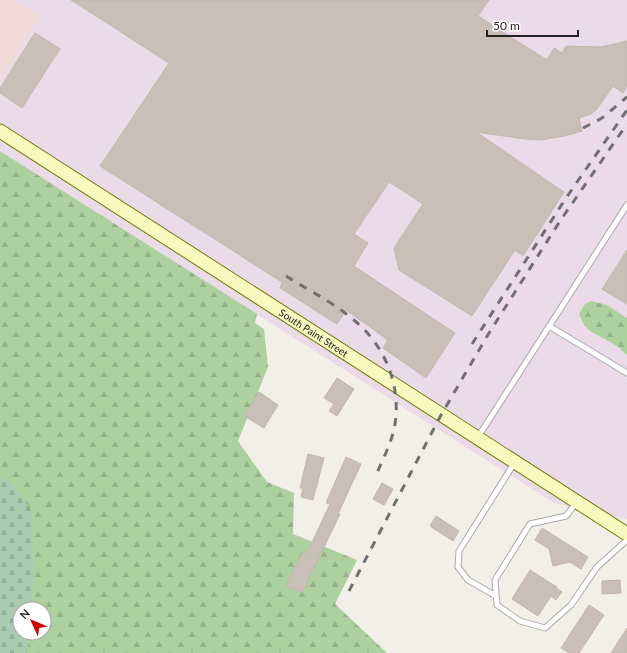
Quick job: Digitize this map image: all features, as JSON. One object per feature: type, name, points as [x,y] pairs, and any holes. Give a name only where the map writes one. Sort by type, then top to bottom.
[{"type":"main road","name":"South Paint Street","points":[[0,131],[477,438],[578,501],[627,534]]},
{"type":"lane","points":[[477,438],[627,205]]},
{"type":"lane","points":[[549,326],[627,373]]},
{"type":"lane","points":[[496,596],[468,580],[458,567],[459,551],[515,462]]},
{"type":"lane","points":[[578,501],[566,516],[530,524],[495,580],[497,605],[520,621],[545,628],[571,605],[597,567],[627,540]]},
{"type":"shaded area","points":[[0,0],[15,0],[41,16],[0,80]]},
{"type":"shaded area","points":[[15,0],[627,0],[627,519],[554,503],[0,151],[0,80],[40,17]]},
{"type":"green space","points":[[0,151],[257,314],[255,323],[264,329],[268,367],[238,441],[267,482],[294,493],[293,534],[357,560],[335,604],[387,653],[0,653]]},
{"type":"green space","points":[[591,301],[607,305],[627,318],[627,355],[617,346],[590,331],[584,325],[579,314],[585,304]]},
{"type":"green space","points":[[0,477],[11,482],[32,511],[34,579],[32,601],[12,601],[12,641],[28,641],[27,653],[0,653]]},
{"type":"building","points":[[71,0],[489,0],[478,16],[547,60],[554,48],[562,53],[566,46],[601,47],[627,41],[627,86],[623,93],[613,86],[597,109],[591,114],[579,118],[582,131],[565,136],[541,140],[476,132],[564,192],[523,256],[515,250],[472,316],[399,270],[394,248],[423,204],[389,182],[354,234],[368,243],[354,266],[455,333],[426,378],[383,348],[388,340],[346,310],[337,324],[280,288],[282,282],[100,166],[169,63]]},
{"type":"building","points":[[35,33],[60,49],[22,108],[0,93],[0,88]]},
{"type":"building","points":[[627,250],[627,304],[602,289]]},
{"type":"building","points":[[337,378],[354,389],[337,416],[329,411],[334,404],[324,398]]},
{"type":"building","points":[[259,392],[278,405],[264,428],[244,416]]},
{"type":"building","points":[[308,454],[324,458],[313,500],[301,497],[303,488],[300,488]]},
{"type":"building","points":[[346,457],[361,464],[338,514],[340,514],[302,593],[286,586],[303,551],[307,553],[330,504],[326,503]]},
{"type":"building","points":[[382,483],[393,489],[384,505],[373,499]]},
{"type":"building","points":[[436,516],[459,531],[453,541],[430,526]]},
{"type":"building","points":[[542,528],[588,557],[581,569],[570,562],[553,566],[549,549],[535,540]]},
{"type":"building","points":[[530,570],[557,587],[556,588],[562,592],[556,600],[551,596],[538,616],[512,599]]},
{"type":"building","points":[[620,580],[621,593],[602,594],[602,581]]},
{"type":"building","points":[[589,605],[604,615],[579,653],[569,653],[561,648]]},
{"type":"building","points":[[627,628],[627,653],[611,653]]},
{"type":"railway","points":[[583,128],[602,118],[627,97]]},
{"type":"railway","points":[[472,344],[566,198],[627,110]]},
{"type":"railway","points":[[349,591],[441,415],[489,333],[560,221],[627,124]]},
{"type":"railway","points":[[286,276],[331,303],[355,321],[375,342],[388,367],[396,395],[395,424],[390,444],[376,475]]}]
